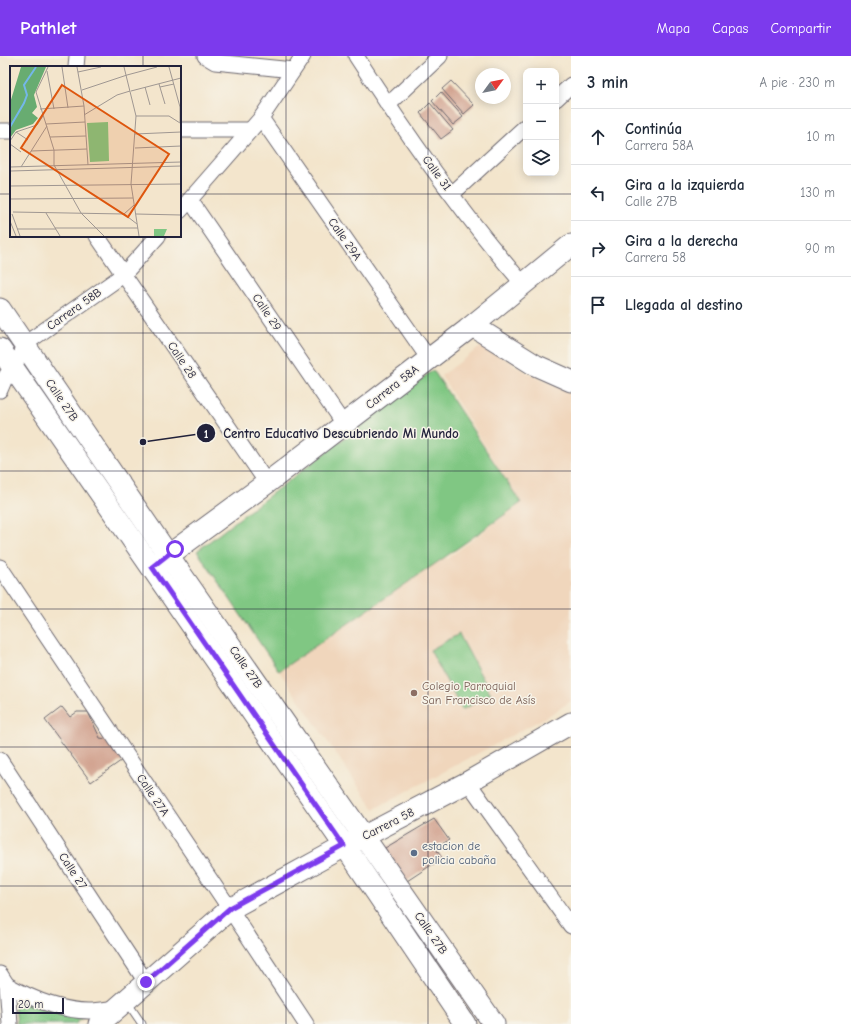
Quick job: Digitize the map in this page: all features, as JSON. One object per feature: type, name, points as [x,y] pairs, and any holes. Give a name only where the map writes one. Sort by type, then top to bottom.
[{"type":"main road","name":"Carrera 58A","points":[[160,561],[267,483],[473,326],[571,245]]},
{"type":"main road","name":"Calle 27B","points":[[0,309],[160,561],[344,846],[465,1024]]},
{"type":"main road","points":[[473,326],[535,365],[571,381]]},
{"type":"main road","name":"Calle 27B","points":[[0,349],[160,561],[364,836],[494,1024]]},
{"type":"main road","name":"Carrera 58","points":[[100,1024],[230,908],[344,846],[569,729]]},
{"type":"street","points":[[76,66],[77,56]]},
{"type":"street","points":[[205,56],[215,62],[293,70]]},
{"type":"street","points":[[185,205],[261,118],[303,56]]},
{"type":"street","name":"Calle 31","points":[[356,56],[388,105],[452,194],[524,285]]},
{"type":"street","points":[[388,105],[440,56]]},
{"type":"street","points":[[559,96],[571,85]]},
{"type":"street","name":"Calle 29A","points":[[261,118],[429,359]]},
{"type":"street","points":[[452,194],[523,129]]},
{"type":"street","points":[[181,130],[250,130]]},
{"type":"street","name":"Calle 29","points":[[185,205],[344,425]]},
{"type":"street","name":"Calle 28","points":[[98,237],[267,483]]},
{"type":"street","name":"Carrera 58B","points":[[0,390],[12,366],[32,339],[124,275],[157,237]]},
{"type":"street","name":"Calle 27A","points":[[0,567],[230,908],[306,1024]]},
{"type":"street","name":"Calle 27","points":[[0,760],[146,982]]},
{"type":"street","points":[[468,782],[571,926]]},
{"type":"street","points":[[3,980],[26,996],[47,1004],[89,1011],[122,1004]]},
{"type":"street","points":[[3,980],[10,1024]]},
{"type":"lane","points":[[122,1004],[142,1024]]},
{"type":"shaded area","points":[[483,345],[531,375],[571,393],[571,701],[548,716],[374,809],[279,671],[445,557],[447,559],[521,503],[441,376]]},
{"type":"green space","points":[[433,370],[521,503],[279,671],[197,551]]},
{"type":"green space","points":[[459,634],[491,694],[462,710],[430,650]]},
{"type":"green space","points":[[14,996],[37,1008],[85,1016],[75,1024],[17,1024]]},
{"type":"building","points":[[451,81],[474,105],[464,114],[442,89]]},
{"type":"building","points":[[441,92],[463,117],[453,125],[432,101]]},
{"type":"building","points":[[430,103],[453,130],[441,139],[420,113]]},
{"type":"building","points":[[62,707],[70,717],[77,712],[88,712],[100,738],[111,740],[125,758],[91,782],[45,720]]},
{"type":"building","name":"estacion de policia cabaña","points":[[434,819],[449,840],[435,848],[442,858],[407,881],[385,848]]},
{"type":"place","name":"Centro Educativo Descubriendo Mi Mundo","points":[[143,442]]},
{"type":"place","name":"Colegio Parroquial San Francisco de Asís","points":[[414,693]]},
{"type":"place","name":"estacion de policia cabaña","points":[[414,853]]},
{"type":"route","points":[[146,982],[230,908],[344,846],[152,567],[175,549]]}]
